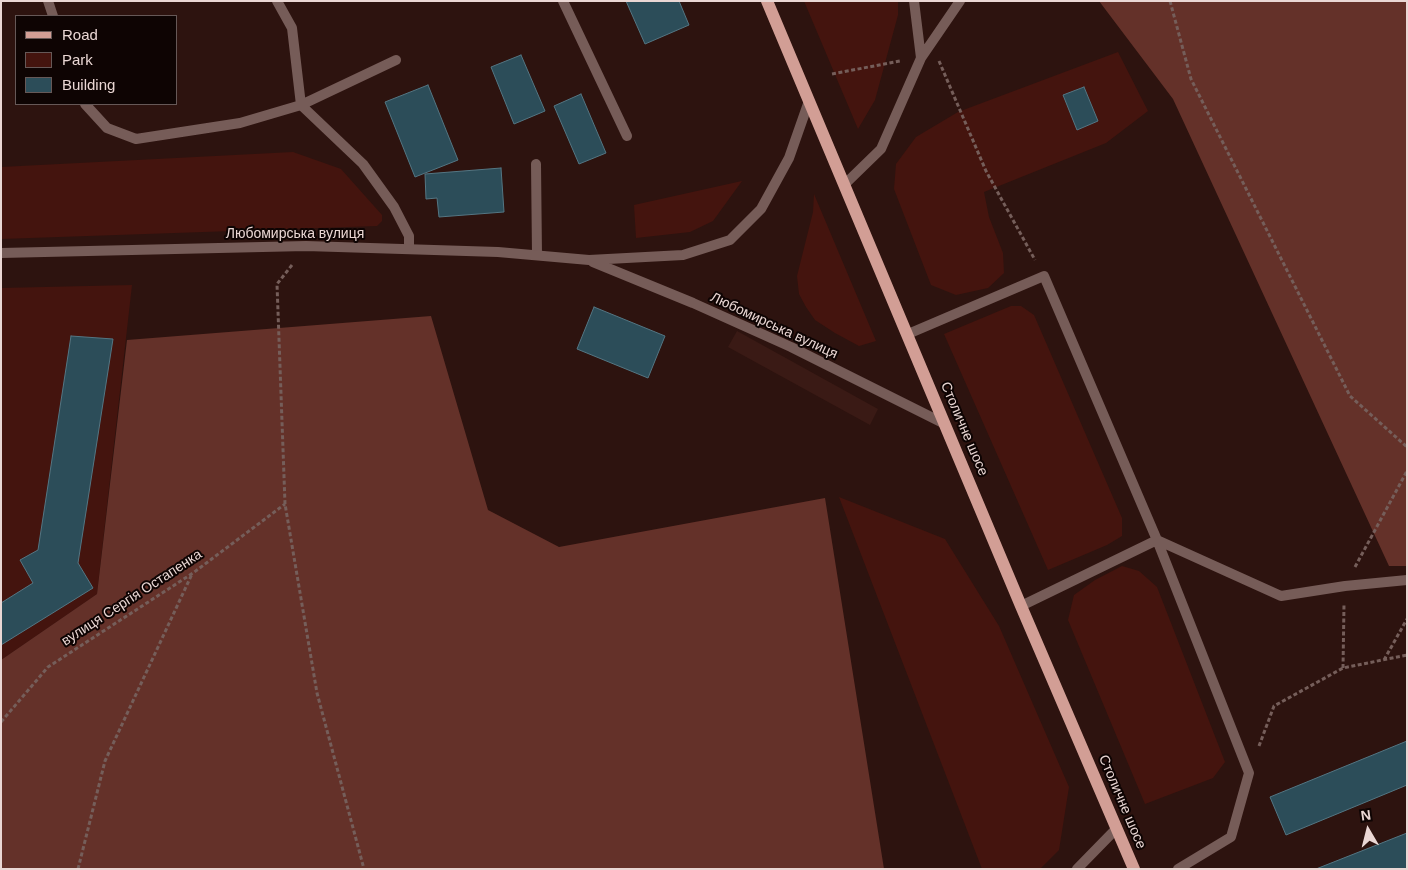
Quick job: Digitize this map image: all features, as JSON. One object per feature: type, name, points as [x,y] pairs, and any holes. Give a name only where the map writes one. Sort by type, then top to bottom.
[{"type":"main road","name":"Столичне шосе","points":[[767,1],[908,334],[944,424],[1134,869]]},
{"type":"street","points":[[48,1],[53,15]]},
{"type":"street","points":[[277,1],[292,28],[301,105],[363,164],[394,207],[409,236],[410,249]]},
{"type":"street","points":[[563,1],[627,136]]},
{"type":"street","points":[[914,1],[921,58]]},
{"type":"street","points":[[844,185],[881,149],[921,58],[960,1]]},
{"type":"street","points":[[87,105],[107,128],[136,139],[240,123],[301,105],[396,60]]},
{"type":"street","name":"Любомирська вулиця","points":[[1,253],[306,246],[498,252],[589,260],[683,254],[730,240],[761,209],[789,158],[809,101]]},
{"type":"street","points":[[536,164],[537,256]]},
{"type":"street","name":"Любомирська вулиця","points":[[589,260],[791,347],[944,424]]},
{"type":"street","points":[[908,334],[1044,276],[1157,540],[1248,773],[1231,838],[1178,869]]},
{"type":"street","points":[[1157,540],[1281,596],[1345,586],[1407,580]]},
{"type":"street","points":[[1021,606],[1157,540]]},
{"type":"street","points":[[1077,869],[1117,828]]},
{"type":"path","points":[[1170,1],[1191,79],[1350,396],[1407,447]]},
{"type":"path","points":[[931,42],[986,171],[1044,276]]},
{"type":"path","points":[[832,74],[921,58]]},
{"type":"path","points":[[306,246],[277,284],[285,504],[317,693],[364,869]]},
{"type":"path","name":"вулиця Сергія Остапенка","points":[[1,722],[48,667],[193,573],[285,504]]},
{"type":"path","points":[[78,869],[105,761],[193,573]]},
{"type":"path","points":[[1384,660],[1407,619]]},
{"type":"path","points":[[1248,773],[1274,706],[1343,668],[1407,655]]},
{"type":"shaded area","points":[[1099,1],[1407,1],[1407,566],[1389,566],[1173,99]]},
{"type":"shaded area","points":[[431,316],[488,510],[559,547],[825,498],[884,869],[1,869],[1,660],[97,594],[127,340]]},
{"type":"shaded area","points":[[737,331],[878,409],[870,425],[728,347]]},
{"type":"green space","points":[[804,1],[898,1],[898,15],[875,100],[858,129]]},
{"type":"green space","points":[[1118,52],[1148,111],[1106,143],[984,192],[989,217],[1003,253],[1004,273],[988,288],[956,295],[931,285],[894,189],[896,164],[916,137],[958,112]]},
{"type":"green space","points":[[293,152],[341,169],[382,215],[382,221],[377,226],[1,239],[1,167]]},
{"type":"green space","points":[[742,181],[713,221],[690,232],[636,238],[634,205]]},
{"type":"green space","points":[[814,194],[876,341],[859,346],[835,333],[815,320],[799,294],[797,276],[813,212]]},
{"type":"green space","points":[[132,285],[97,594],[1,660],[1,288]]},
{"type":"green space","points":[[1011,306],[1021,306],[1034,315],[1122,518],[1122,536],[1107,545],[1048,570],[944,334]]},
{"type":"green space","points":[[839,497],[945,539],[999,626],[1069,787],[1059,850],[1040,869],[982,869]]},
{"type":"green space","points":[[1122,566],[1139,571],[1157,587],[1225,762],[1213,778],[1145,804],[1068,620],[1074,595],[1095,580]]},
{"type":"building","points":[[626,1],[679,1],[689,25],[645,44]]},
{"type":"building","points":[[521,55],[545,111],[514,124],[491,67]]},
{"type":"building","points":[[428,85],[458,160],[415,177],[385,102]]},
{"type":"building","points":[[1084,87],[1098,121],[1077,130],[1063,95]]},
{"type":"building","points":[[581,94],[606,153],[579,164],[554,106]]},
{"type":"building","points":[[501,168],[504,212],[439,217],[437,198],[426,199],[425,174]]},
{"type":"building","points":[[594,307],[665,336],[648,378],[577,349]]},
{"type":"building","points":[[71,336],[113,339],[78,563],[93,588],[1,645],[1,603],[33,583],[20,560],[38,550]]},
{"type":"building","points":[[1407,741],[1407,785],[1286,835],[1270,797]]},
{"type":"building","points":[[1407,833],[1407,869],[1316,869]]}]
